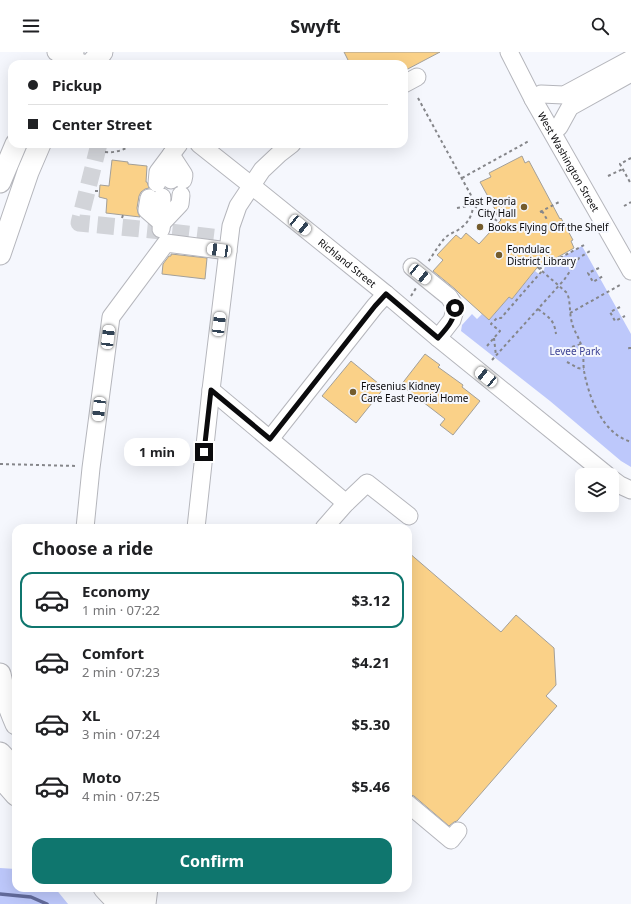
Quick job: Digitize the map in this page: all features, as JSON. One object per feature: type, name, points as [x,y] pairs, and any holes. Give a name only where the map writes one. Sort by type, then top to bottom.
[{"type":"main road","points":[[95,60],[102,52]]},
{"type":"main road","points":[[0,182],[14,148]]},
{"type":"main road","points":[[0,254],[28,172],[38,148]]},
{"type":"main road","points":[[0,674],[5,696],[12,714]]},
{"type":"main road","points":[[0,753],[12,766]]},
{"type":"main road","points":[[0,777],[12,790]]},
{"type":"main road","points":[[0,796],[12,806]]},
{"type":"main road","points":[[116,895],[141,904]]},
{"type":"street","name":"West Washington Street","points":[[509,52],[533,98],[631,271]]},
{"type":"street","points":[[533,98],[541,94],[564,95],[631,59]]},
{"type":"street","points":[[552,131],[559,127],[570,107],[631,73]]},
{"type":"street","name":"Richland Street","points":[[204,148],[386,294],[598,468]]},
{"type":"street","points":[[196,524],[231,226],[238,206],[262,170],[287,148]]},
{"type":"street","points":[[175,150],[152,170],[166,189],[174,204],[162,227],[148,210],[166,189],[178,176],[175,150]]},
{"type":"street","points":[[85,524],[111,317],[166,243],[228,252]]},
{"type":"street","points":[[420,265],[449,297],[454,305],[455,310],[452,320],[438,338]]},
{"type":"street","points":[[270,439],[386,294]]},
{"type":"street","points":[[211,390],[346,503]]},
{"type":"street","points":[[328,524],[346,503],[367,483],[409,516]]},
{"type":"street","points":[[619,484],[631,490]]},
{"type":"street","points":[[412,807],[451,840],[458,831]]},
{"type":"street","points":[[147,904],[148,892]]},
{"type":"path","points":[[418,98],[473,199],[473,213],[469,220],[462,228],[444,239],[420,265]]},
{"type":"path","points":[[461,178],[529,141]]},
{"type":"path","points":[[105,152],[116,152],[126,148]]},
{"type":"path","points":[[631,158],[620,164],[631,184]]},
{"type":"path","points":[[608,176],[623,169]]},
{"type":"path","points":[[95,191],[100,192]]},
{"type":"path","points":[[548,221],[541,211],[561,201]]},
{"type":"path","points":[[624,206],[631,202]]},
{"type":"path","points":[[457,208],[473,205],[499,222]]},
{"type":"path","points":[[539,269],[586,244]]},
{"type":"path","points":[[492,360],[564,280],[579,258],[590,252]]},
{"type":"path","points":[[532,263],[567,293],[573,327],[583,350],[584,369],[591,399],[609,428],[618,436],[631,442]]},
{"type":"path","points":[[599,268],[588,273],[593,282],[603,276]]},
{"type":"path","points":[[487,346],[500,331],[491,324],[497,318],[501,318],[542,271]]},
{"type":"path","points":[[570,313],[620,285]]},
{"type":"path","points":[[620,307],[610,312],[615,321],[625,316]]},
{"type":"path","points":[[538,309],[554,323],[556,334]]},
{"type":"path","points":[[494,338],[496,356]]},
{"type":"path","points":[[572,347],[581,344]]},
{"type":"path","points":[[631,348],[629,348],[631,351]]},
{"type":"path","points":[[567,362],[578,368],[584,369]]},
{"type":"path","points":[[0,464],[92,467]]},
{"type":"green space","name":"Levee Park","points":[[582,246],[631,334],[631,467],[621,461],[550,401],[461,331],[462,325],[472,314],[477,319],[482,314],[489,320],[509,297],[512,299],[535,271],[540,275],[545,266]]},
{"type":"green space","points":[[0,868],[12,869],[12,892],[58,892],[68,904],[0,904]]},
{"type":"building","points":[[344,52],[440,52],[408,69],[408,60],[348,60]]},
{"type":"building","points":[[522,156],[525,163],[529,161],[573,240],[571,241],[574,248],[542,266],[540,264],[512,299],[509,297],[489,320],[433,271],[443,260],[437,255],[456,235],[461,239],[466,233],[479,244],[501,220],[496,214],[497,213],[480,182],[491,177],[489,173]]},
{"type":"building","points":[[112,160],[128,162],[128,164],[147,166],[146,182],[149,188],[141,192],[139,196],[137,208],[140,217],[106,213],[107,199],[99,197],[100,185],[109,186]]},
{"type":"building","points":[[171,254],[207,258],[205,279],[162,274],[163,264],[169,256],[171,256]]},
{"type":"building","points":[[425,354],[440,365],[438,367],[463,385],[462,387],[480,401],[453,435],[440,425],[445,419],[401,385]]},
{"type":"building","name":"Fresenius Kidney Care East Peoria Home","points":[[351,361],[384,388],[356,423],[322,396]]},
{"type":"building","points":[[412,555],[501,632],[516,615],[554,648],[556,685],[546,696],[557,706],[457,821],[449,826],[412,795]]},
{"type":"waterway","points":[[0,894],[31,897],[47,904]]},
{"type":"tunnel","points":[[98,148],[79,223],[229,239]]},
{"type":"place","name":"East Peoria City Hall","points":[[524,207]]},
{"type":"place","name":"Books Flying Off the Shelf","points":[[480,227]]},
{"type":"place","name":"Fondulac District Library","points":[[499,255]]},
{"type":"place","name":"Fresenius Kidney Care East Peoria Home","points":[[353,392]]},
{"type":"route","points":[[204,452],[211,390],[270,439],[386,294],[438,338],[450,324],[455,308]]}]
